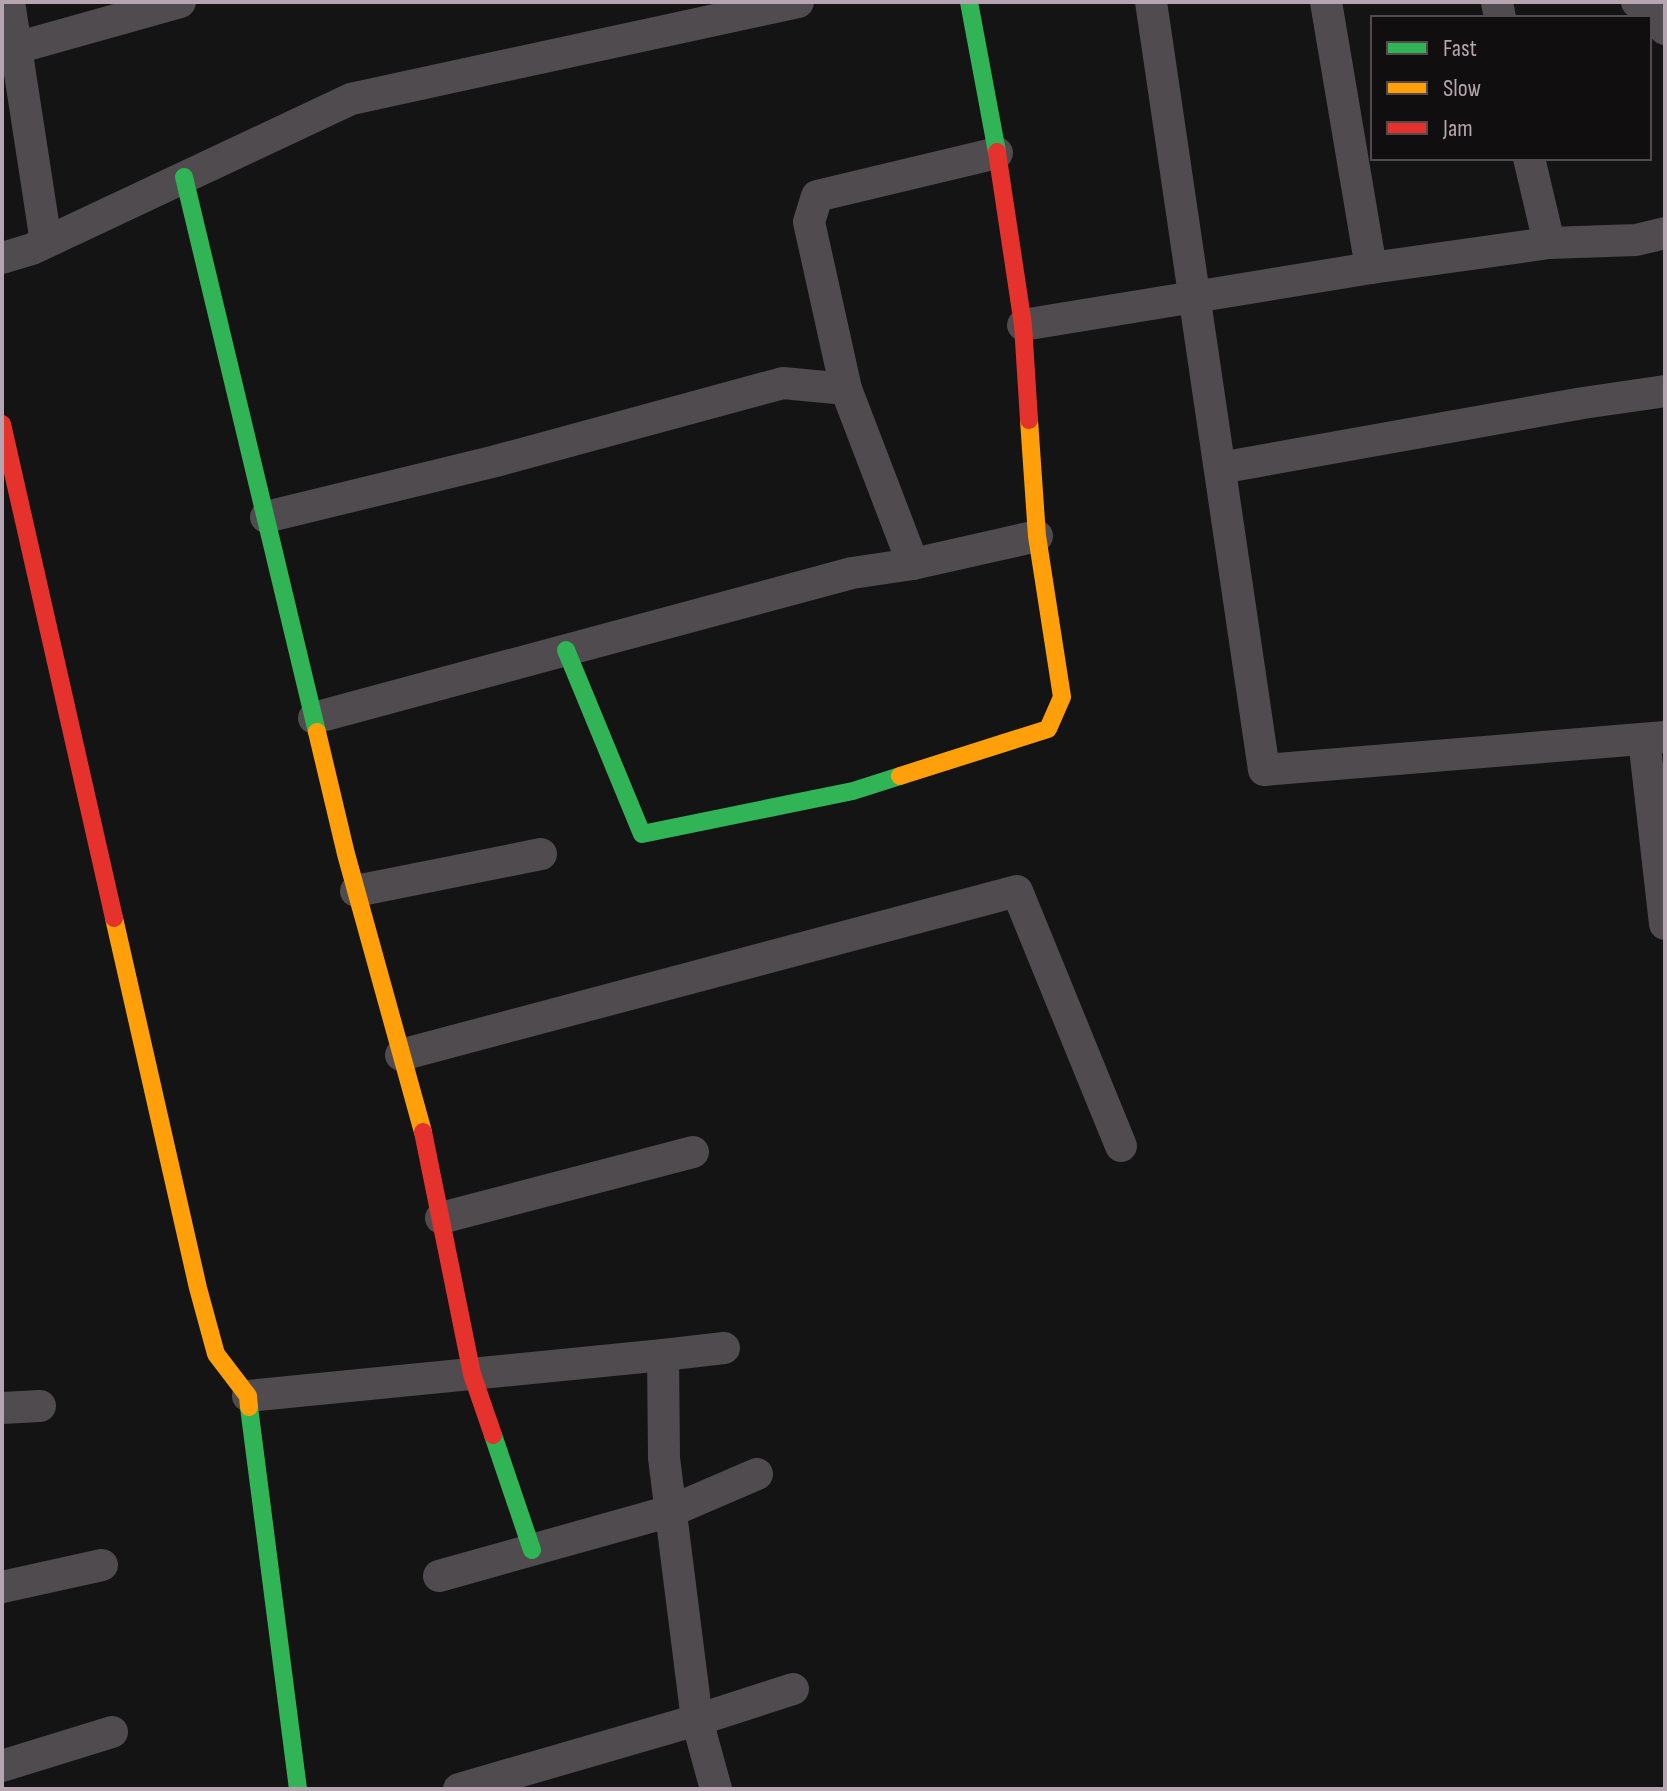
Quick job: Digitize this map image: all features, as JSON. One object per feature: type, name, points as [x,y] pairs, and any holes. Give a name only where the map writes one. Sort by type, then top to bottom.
[{"type":"street","points":[[9,2],[46,242]]},
{"type":"street","points":[[16,48],[180,2]]},
{"type":"street","points":[[2,258],[46,242],[351,99],[687,14],[798,2]]},
{"type":"street","points":[[566,650],[642,834],[853,791],[1048,729],[1062,697],[1037,536],[1023,325],[997,153],[969,2]]},
{"type":"street","points":[[1151,2],[1264,770],[1654,738],[1665,924]]},
{"type":"street","points":[[1326,2],[1371,268]]},
{"type":"street","points":[[1637,2],[1665,29]]},
{"type":"street","points":[[913,564],[846,389],[809,222],[817,196],[997,153]]},
{"type":"street","points":[[1529,160],[1549,243]]},
{"type":"street","points":[[184,177],[356,891],[430,1159],[472,1374],[532,1550]]},
{"type":"street","points":[[1023,325],[1371,268],[1549,243],[1636,240],[1665,233]]},
{"type":"street","points":[[266,517],[496,461],[783,383],[846,389]]},
{"type":"street","points":[[1220,468],[1568,405],[1665,391]]},
{"type":"street","points":[[2,424],[198,1288],[216,1354],[248,1396],[298,1789]]},
{"type":"street","points":[[314,718],[852,573],[913,564],[1037,536]]},
{"type":"street","points":[[356,891],[541,854]]},
{"type":"street","points":[[401,1055],[1017,891],[1121,1146]]},
{"type":"street","points":[[441,1218],[693,1152]]},
{"type":"street","points":[[248,1396],[724,1348]]},
{"type":"street","points":[[663,1355],[664,1458],[697,1720],[716,1789]]},
{"type":"street","points":[[2,1408],[40,1406]]},
{"type":"street","points":[[439,1576],[671,1511],[757,1474]]},
{"type":"street","points":[[2,1587],[102,1565]]},
{"type":"street","points":[[459,1789],[793,1689]]},
{"type":"street","points":[[2,1766],[112,1732]]},
{"type":"traffic: fast","points":[[969,2],[997,152]]},
{"type":"traffic: fast","points":[[184,177],[317,732]]},
{"type":"traffic: fast","points":[[566,650],[642,834],[853,791],[900,776]]},
{"type":"traffic: fast","points":[[249,1407],[298,1789]]},
{"type":"traffic: fast","points":[[493,1435],[532,1550]]},
{"type":"traffic: slow","points":[[900,776],[1048,729],[1062,697],[1037,536],[1029,420]]},
{"type":"traffic: slow","points":[[317,732],[346,854],[423,1132]]},
{"type":"traffic: slow","points":[[114,918],[198,1288],[216,1354],[248,1396],[249,1407]]},
{"type":"traffic: jam","points":[[997,152],[1023,325],[1029,420]]},
{"type":"traffic: jam","points":[[2,424],[114,918]]},
{"type":"traffic: jam","points":[[423,1132],[472,1374],[493,1435]]}]
